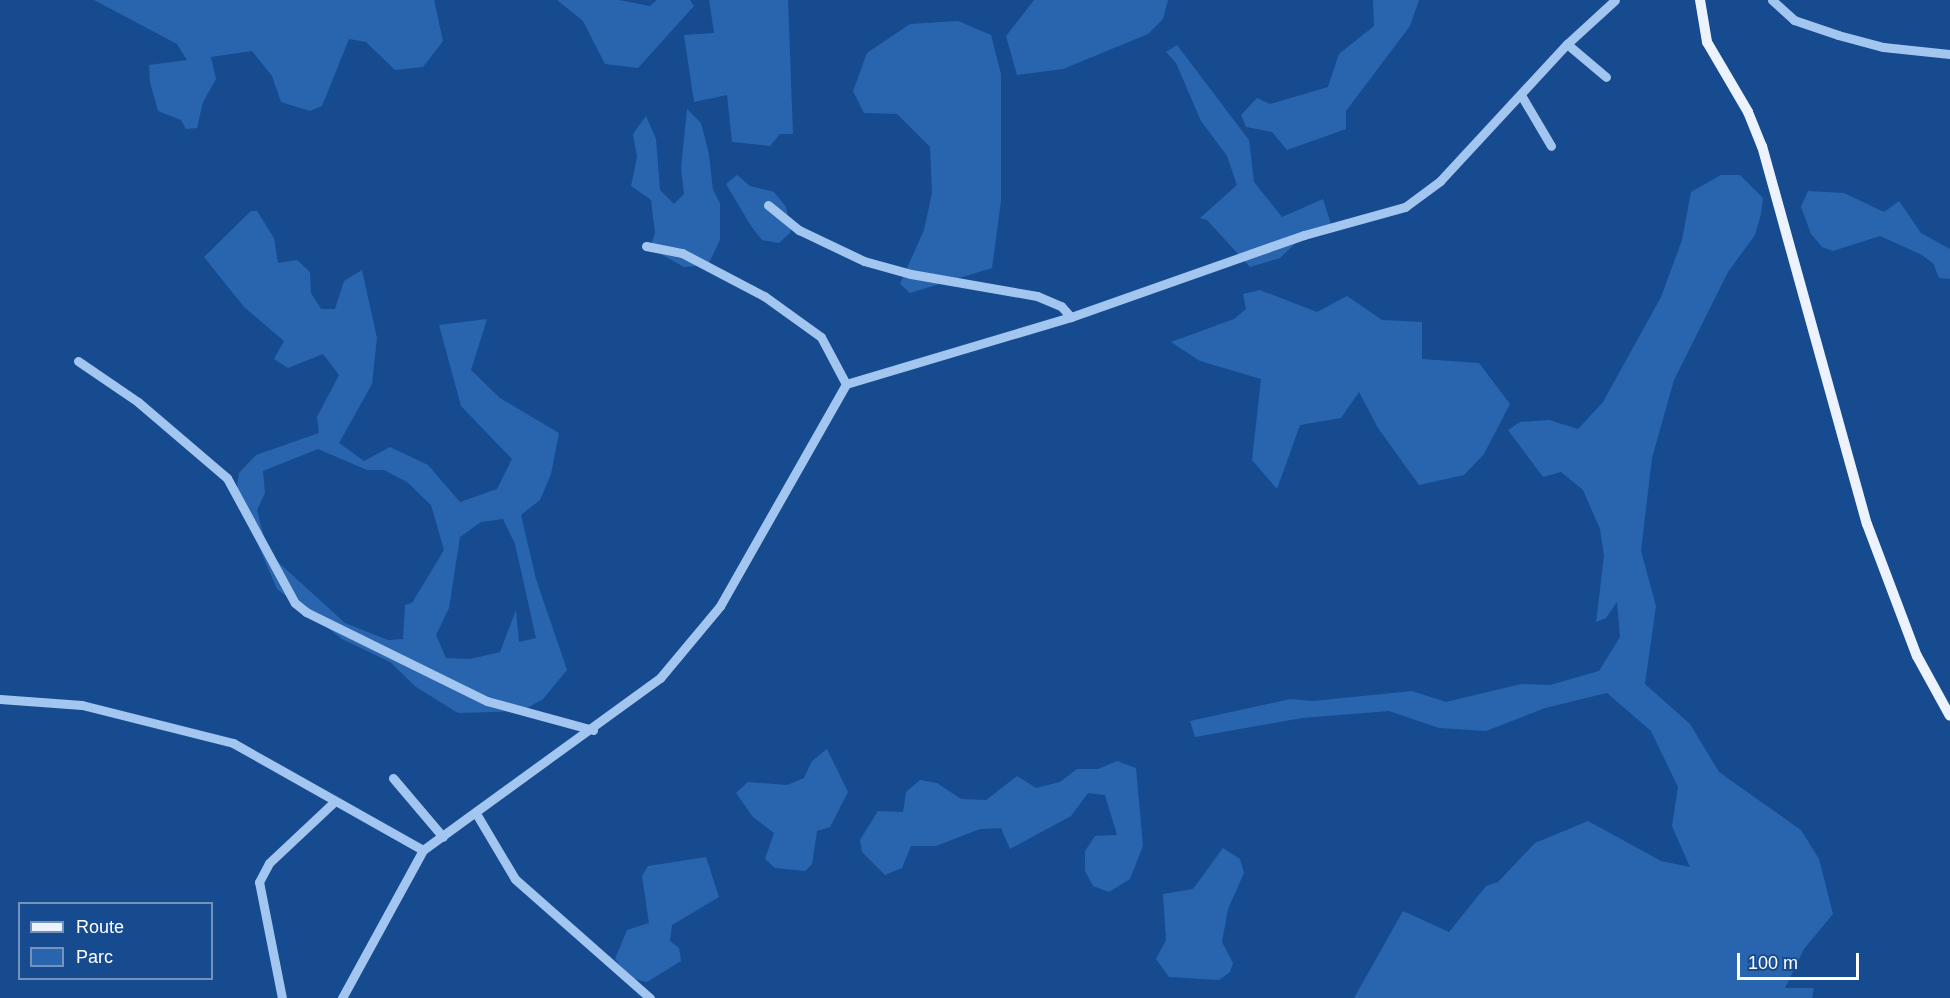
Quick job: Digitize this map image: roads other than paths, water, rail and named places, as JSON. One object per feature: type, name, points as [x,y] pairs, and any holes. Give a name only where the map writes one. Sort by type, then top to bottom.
[{"type":"main road","points":[[1700,0],[1707,42],[1748,112],[1762,146],[1871,535],[1917,656],[1950,716]]},
{"type":"street","points":[[342,998],[423,850],[477,815],[660,678],[720,606],[846,384],[1071,317],[1304,235],[1405,207],[1423,198],[1567,44],[1615,0]]},
{"type":"street","points":[[1772,0],[1794,20],[1838,35],[1883,47],[1950,54]]},
{"type":"street","points":[[1567,44],[1606,77]]},
{"type":"street","points":[[1521,95],[1551,146]]},
{"type":"street","points":[[768,205],[799,230],[864,261],[911,274],[1037,296],[1061,306],[1071,317]]},
{"type":"street","points":[[646,246],[682,253],[764,296],[821,337],[846,384]]},
{"type":"street","points":[[78,362],[138,402],[227,478],[284,584],[306,612],[487,701],[593,730]]},
{"type":"street","points":[[0,699],[82,705],[216,737],[248,750],[333,803],[423,850]]},
{"type":"street","points":[[393,778],[443,837]]},
{"type":"street","points":[[282,998],[259,882],[269,863],[333,803]]},
{"type":"street","points":[[477,815],[515,879],[650,998]]}]
